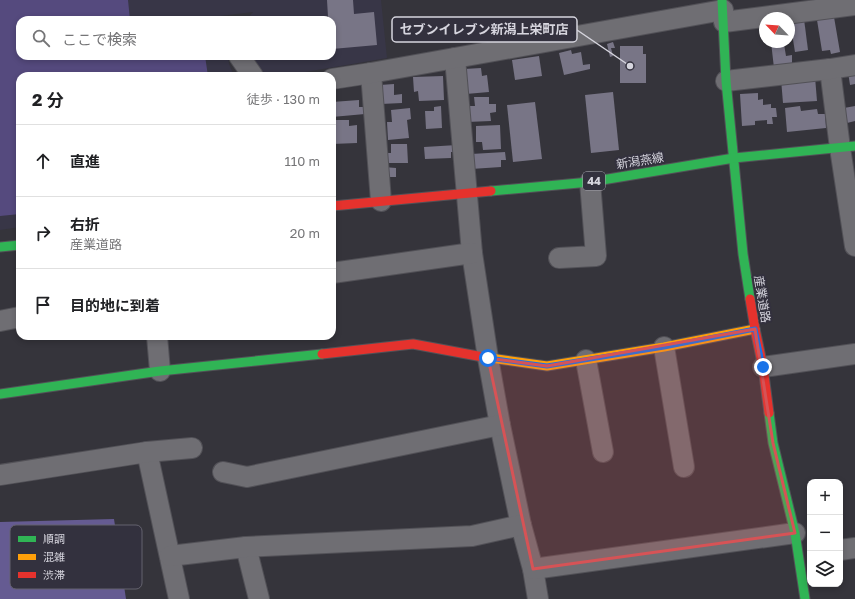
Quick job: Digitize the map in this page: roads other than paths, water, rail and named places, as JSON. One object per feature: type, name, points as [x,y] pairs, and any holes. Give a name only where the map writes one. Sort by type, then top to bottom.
[{"type":"street","points":[[336,78],[723,11],[855,5]]},
{"type":"street","name":"産業道路","points":[[723,11],[726,80],[743,254],[755,329],[763,367],[774,443],[795,533],[804,556],[805,599]]},
{"type":"street","points":[[455,58],[472,252],[488,358],[500,424],[521,525],[533,569],[538,599]]},
{"type":"street","points":[[241,60],[250,72]]},
{"type":"street","points":[[726,80],[830,69],[855,64]]},
{"type":"street","points":[[830,69],[847,147],[855,246]]},
{"type":"street","points":[[371,73],[381,200]]},
{"type":"street","name":"新潟燕線","points":[[336,206],[467,192],[590,182],[734,158],[847,147]]},
{"type":"street","points":[[559,258],[596,256],[590,182]]},
{"type":"street","points":[[0,247],[16,245]]},
{"type":"street","points":[[336,272],[472,252]]},
{"type":"street","points":[[0,321],[16,318]]},
{"type":"street","points":[[0,394],[160,371],[413,344],[488,358],[547,366],[664,347],[755,329]]},
{"type":"street","points":[[157,340],[160,371]]},
{"type":"street","points":[[664,347],[684,467]]},
{"type":"street","points":[[763,367],[855,354]]},
{"type":"street","points":[[586,360],[603,452]]},
{"type":"street","points":[[223,472],[247,477],[500,424]]},
{"type":"street","points":[[0,475],[147,452],[192,448]]},
{"type":"street","points":[[147,452],[179,599]]},
{"type":"street","points":[[170,556],[246,547],[472,536],[521,525]]},
{"type":"street","points":[[533,569],[795,533]]},
{"type":"street","points":[[246,547],[258,599]]},
{"type":"street","points":[[843,550],[855,548]]},
{"type":"place","name":"セブンイレブン新潟上栄町店","points":[[630,66]]}]
